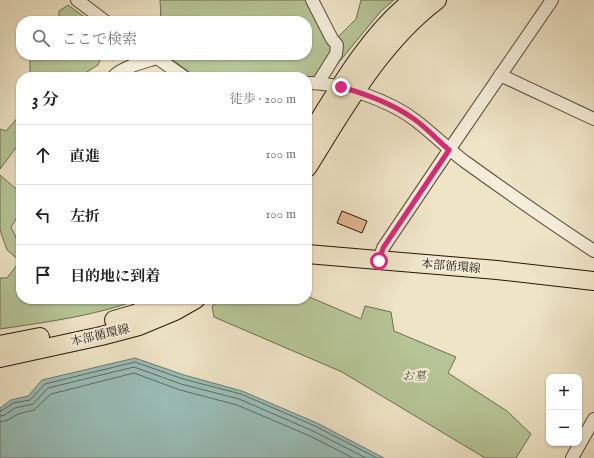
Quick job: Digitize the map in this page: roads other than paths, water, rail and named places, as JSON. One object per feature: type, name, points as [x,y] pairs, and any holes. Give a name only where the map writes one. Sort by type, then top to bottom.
[{"type":"highway","points":[[312,159],[349,89],[357,62],[384,27],[412,0]]},
{"type":"highway","points":[[312,134],[349,89],[369,72],[402,30],[437,0]]},
{"type":"highway","name":"本部循環線","points":[[312,254],[497,270],[594,282]]},
{"type":"highway","name":"本部循環線","points":[[0,344],[98,325],[135,314],[156,304]]},
{"type":"highway","name":"本部循環線","points":[[0,358],[140,326],[187,304]]},
{"type":"street","points":[[76,0],[98,16]]},
{"type":"street","points":[[312,0],[337,45],[336,54],[313,83],[349,89],[396,108],[415,119],[449,150],[594,252]]},
{"type":"street","points":[[379,261],[383,248],[552,0]]},
{"type":"street","points":[[118,72],[146,60]]},
{"type":"street","points":[[161,60],[177,72]]},
{"type":"street","points":[[500,75],[594,119]]},
{"type":"street","points":[[572,458],[593,421]]},
{"type":"water","points":[[135,358],[184,375],[242,391],[317,423],[384,458],[0,458],[0,408],[11,400],[28,396],[42,380]]},
{"type":"park label","name":"お墓","points":[[414,376]]}]
